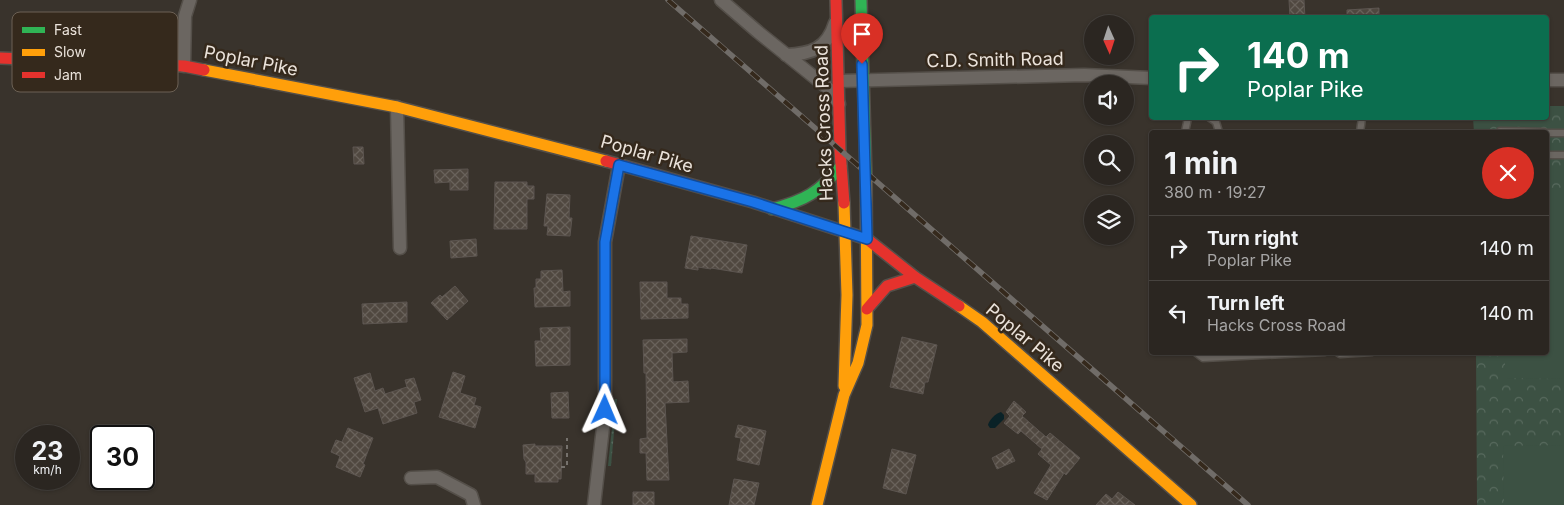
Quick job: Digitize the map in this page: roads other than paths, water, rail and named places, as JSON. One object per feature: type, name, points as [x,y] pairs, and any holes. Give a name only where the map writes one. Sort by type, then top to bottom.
[{"type":"main road","name":"Hacks Cross Road","points":[[836,0],[841,166],[846,232],[847,294],[844,395]]},
{"type":"main road","name":"Hacks Cross Road","points":[[817,505],[844,395],[858,363],[867,325],[867,239],[861,0]]},
{"type":"main road","name":"Poplar Pike","points":[[178,66],[397,107],[582,154],[772,209],[867,239],[915,277],[982,322],[1191,505]]},
{"type":"main road","points":[[772,209],[802,201],[816,194],[828,183],[841,166]]},
{"type":"main road","points":[[868,309],[887,286],[915,277]]},
{"type":"street","points":[[184,66],[184,16],[190,0]]},
{"type":"street","points":[[721,0],[829,89],[839,105]]},
{"type":"street","points":[[786,55],[813,52],[822,45],[831,36],[837,15]]},
{"type":"street","name":"C.D. Smith Road","points":[[839,81],[1084,76],[1149,78]]},
{"type":"street","points":[[1549,80],[1564,80]]},
{"type":"street","points":[[397,107],[400,248]]},
{"type":"street","points":[[594,505],[605,410],[605,242],[619,165]]},
{"type":"street","points":[[411,478],[437,477],[471,495],[474,505]]},
{"type":"lane","points":[[1549,132],[1564,133]]},
{"type":"lane","points":[[1549,155],[1564,156]]},
{"type":"lane","points":[[1199,355],[1203,358],[1264,355]]},
{"type":"water","points":[[1001,412],[1004,415],[1004,419],[995,428],[990,428],[988,425],[990,421]]},
{"type":"railway","points":[[668,0],[1248,505]]}]
